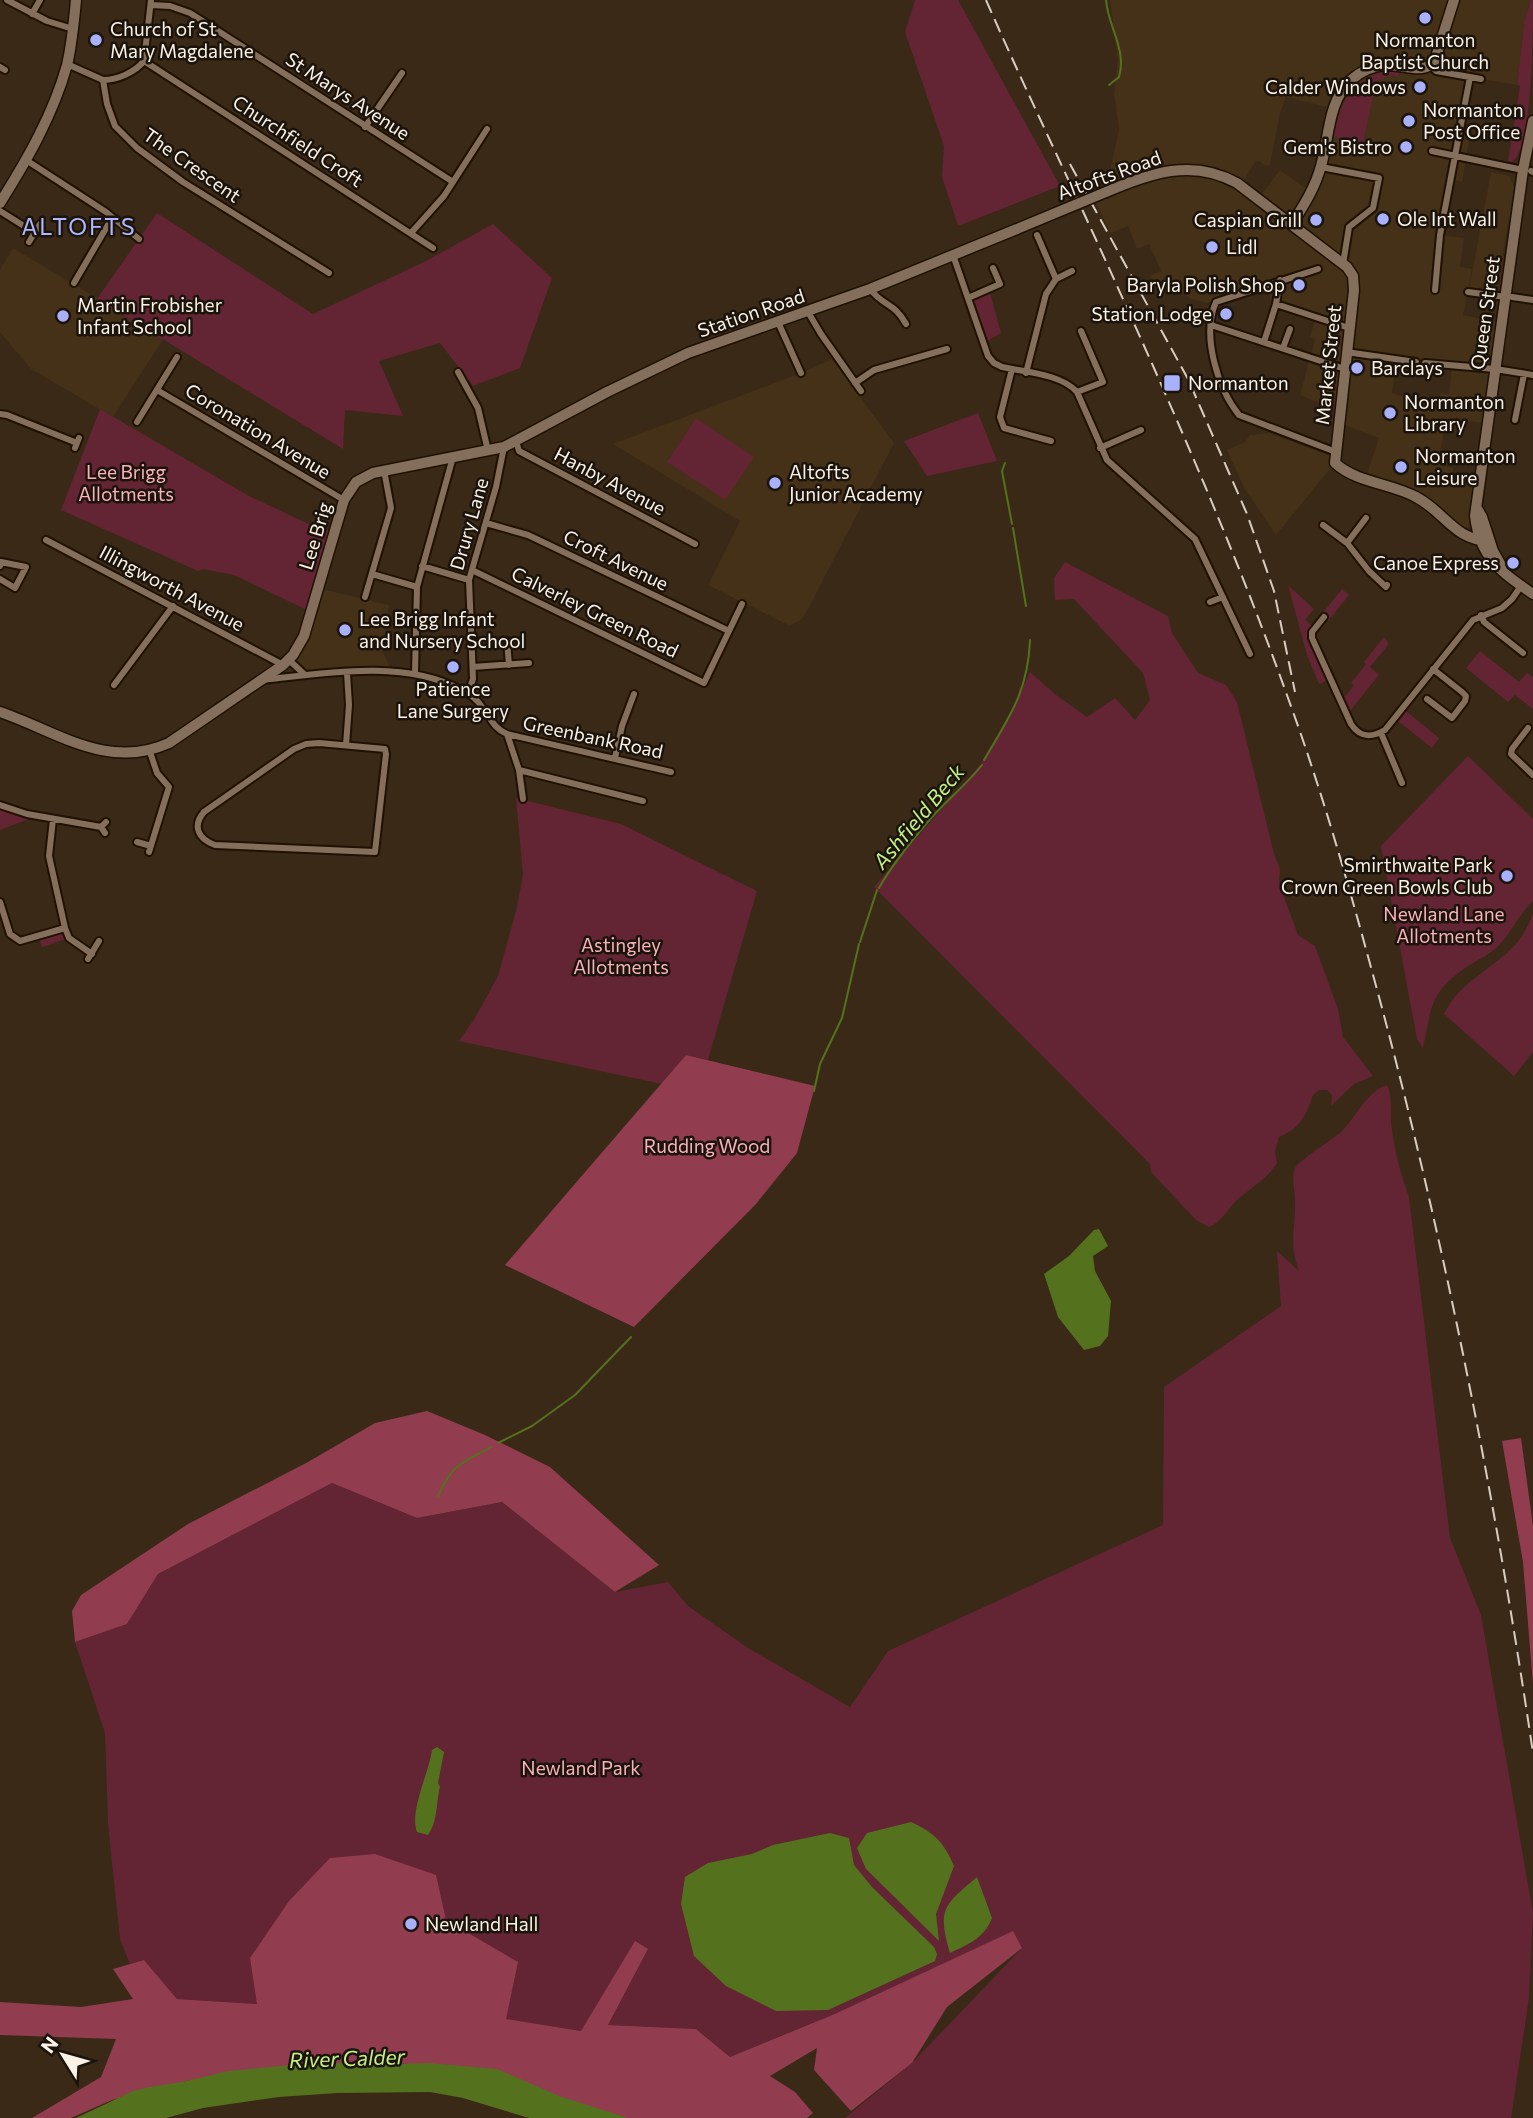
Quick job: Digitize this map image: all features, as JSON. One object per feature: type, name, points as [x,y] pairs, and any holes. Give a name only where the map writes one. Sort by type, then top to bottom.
[{"type":"street","points":[[8,0],[32,14],[73,29]]},
{"type":"street","points":[[32,14],[40,0]]},
{"type":"street","points":[[0,203],[46,121],[67,64],[76,0]]},
{"type":"street","points":[[1292,224],[1312,192],[1336,105],[1350,80],[1366,70],[1384,65],[1423,69],[1431,66],[1454,0]]},
{"type":"street","points":[[67,64],[103,80],[112,80],[129,73],[145,61],[151,2]]},
{"type":"street","name":"St Marys Avenue","points":[[151,2],[190,13],[453,182]]},
{"type":"street","name":"Churchfield Croft","points":[[145,61],[433,248]]},
{"type":"street","points":[[1431,66],[1436,71],[1481,79]]},
{"type":"street","points":[[366,127],[402,73]]},
{"type":"street","points":[[1435,290],[1440,235],[1470,77]]},
{"type":"street","name":"The Crescent","points":[[103,80],[107,104],[115,126],[137,148],[183,182],[329,273]]},
{"type":"street","name":"Queen Street","points":[[1504,573],[1493,563],[1484,537],[1482,517],[1476,514],[1477,498],[1494,369],[1529,171],[1533,121]]},
{"type":"street","points":[[411,233],[436,207],[487,130]]},
{"type":"street","points":[[1432,151],[1529,171]]},
{"type":"street","points":[[26,160],[139,239]]},
{"type":"street","points":[[1321,167],[1378,178],[1373,208],[1349,227],[1347,268]]},
{"type":"street","name":"Altofts Road","points":[[1017,229],[1155,173],[1176,168],[1192,169],[1227,177],[1347,268]]},
{"type":"street","points":[[0,211],[35,233]]},
{"type":"street","points":[[74,283],[77,273],[112,218]]},
{"type":"street","points":[[29,242],[40,224]]},
{"type":"street","name":"Station Road","points":[[504,447],[677,358],[870,289],[1017,229]]},
{"type":"street","points":[[1037,235],[1056,279]]},
{"type":"street","points":[[953,255],[988,356],[994,363],[1071,385],[1107,460],[1195,539],[1250,654]]},
{"type":"street","points":[[968,299],[1000,284],[993,268]]},
{"type":"street","name":"Market Street","points":[[1335,458],[1354,280],[1347,268]]},
{"type":"street","points":[[1318,270],[1216,302],[1211,325],[1212,360],[1237,412],[1242,417],[1335,458],[1342,470],[1416,497],[1442,515],[1480,554],[1493,563]]},
{"type":"street","points":[[1026,373],[1046,294],[1056,279],[1072,271]]},
{"type":"street","points":[[1264,342],[1276,304],[1280,280]]},
{"type":"street","points":[[870,289],[879,300],[899,309],[899,318],[906,324]]},
{"type":"street","points":[[1468,292],[1533,300]]},
{"type":"street","points":[[1276,304],[1349,328]]},
{"type":"street","points":[[808,312],[861,391]]},
{"type":"street","points":[[778,322],[801,373]]},
{"type":"street","points":[[1211,325],[1345,369]]},
{"type":"street","points":[[1283,348],[1290,329]]},
{"type":"street","points":[[1077,393],[1103,382],[1081,331]]},
{"type":"street","points":[[855,383],[874,370],[947,349]]},
{"type":"street","points":[[1346,352],[1416,362]]},
{"type":"street","name":"Coronation Avenue","points":[[137,422],[177,357]]},
{"type":"street","points":[[1425,363],[1494,369],[1533,376]]},
{"type":"street","points":[[1012,369],[1000,417],[1004,428],[1052,441]]},
{"type":"street","points":[[458,372],[478,408],[488,451]]},
{"type":"street","points":[[1515,420],[1524,374]]},
{"type":"street","name":"Coronation Avenue","points":[[157,390],[344,500]]},
{"type":"street","points":[[0,414],[77,443]]},
{"type":"street","points":[[1246,428],[1252,421]]},
{"type":"street","points":[[1100,448],[1141,430]]},
{"type":"street","name":"Hanby Avenue","points":[[516,441],[519,451],[695,544]]},
{"type":"street","name":"Lee Brig","points":[[286,662],[304,636],[344,500],[356,482],[384,470],[504,447]]},
{"type":"street","name":"Drury Lane","points":[[468,693],[473,679],[469,580],[505,454],[504,447]]},
{"type":"street","points":[[415,673],[417,587],[453,457]]},
{"type":"street","points":[[365,597],[391,508],[384,470]]},
{"type":"street","points":[[1462,533],[1476,514]]},
{"type":"street","points":[[1347,543],[1366,518]]},
{"type":"street","name":"Croft Avenue","points":[[486,523],[528,535],[729,631]]},
{"type":"street","points":[[1323,524],[1347,543],[1374,577],[1386,587],[1387,585]]},
{"type":"street","points":[[1462,533],[1484,537]]},
{"type":"street","name":"Queen Street","points":[[1484,537],[1504,573]]},
{"type":"street","name":"Illingworth Avenue","points":[[46,540],[286,662],[306,675]]},
{"type":"street","points":[[0,566],[1,562],[26,567],[15,588],[0,579]]},
{"type":"street","points":[[422,566],[469,580]]},
{"type":"street","name":"Calverley Green Road","points":[[472,570],[704,683],[729,631]]},
{"type":"street","points":[[1504,573],[1533,594]]},
{"type":"street","points":[[372,574],[417,587]]},
{"type":"street","points":[[1324,617],[1312,632],[1312,638],[1351,724],[1360,734],[1368,737],[1381,733],[1473,620],[1502,608],[1521,586]]},
{"type":"street","points":[[1210,602],[1223,597]]},
{"type":"street","points":[[729,631],[742,604]]},
{"type":"street","points":[[119,682],[173,606]]},
{"type":"street","points":[[1481,615],[1484,622],[1523,653]]},
{"type":"street","points":[[507,641],[509,665]]},
{"type":"street","points":[[0,712],[82,746],[111,751],[150,752],[169,743],[286,662]]},
{"type":"street","points":[[473,667],[529,663]]},
{"type":"street","points":[[1427,699],[1452,718],[1466,696],[1433,669]]},
{"type":"street","points":[[261,680],[347,673],[415,673],[442,680],[478,701],[496,728],[507,734],[519,770],[523,799]]},
{"type":"street","points":[[346,745],[349,705],[347,673]]},
{"type":"street","points":[[615,758],[622,726],[634,694]]},
{"type":"street","points":[[1528,728],[1511,754],[1533,775]]},
{"type":"street","points":[[1381,733],[1402,783]]},
{"type":"street","name":"Greenbank Road","points":[[507,734],[671,772]]},
{"type":"street","points":[[306,744],[346,745],[385,749],[375,852],[215,845],[198,832],[198,818],[204,812],[294,749],[306,744]]},
{"type":"street","points":[[137,842],[150,849],[169,787],[157,773],[150,752]]},
{"type":"street","points":[[519,770],[643,801]]},
{"type":"street","points":[[0,805],[53,819],[104,828]]},
{"type":"street","points":[[53,819],[49,856],[65,928],[69,938],[90,956],[99,941]]},
{"type":"street","points":[[0,902],[10,934],[20,941],[65,928]]},
{"type":"shaded area","points":[[1110,0],[1531,0],[1524,23],[1517,85],[1470,77],[1459,138],[1469,140],[1462,182],[1452,180],[1441,235],[1464,238],[1460,267],[1472,269],[1463,315],[1501,323],[1487,423],[1446,419],[1441,448],[1440,465],[1453,468],[1453,473],[1457,474],[1456,482],[1478,486],[1473,524],[1466,529],[1459,528],[1432,507],[1365,480],[1379,438],[1339,423],[1340,406],[1300,395],[1315,339],[1310,337],[1316,317],[1272,303],[1266,285],[1207,303],[1191,299],[1176,288],[1165,289],[1149,276],[1161,271],[1149,244],[1137,249],[1128,226],[1111,233],[1095,201],[1106,191],[1119,129],[1114,94],[1118,60]],"holes":[[[1286,97],[1335,109],[1311,192],[1280,170],[1258,199],[1241,185],[1255,162],[1270,165],[1280,113]],[[1397,360],[1452,367],[1449,394],[1440,393],[1438,409],[1392,393]]]},
{"type":"shaded area","points":[[1491,172],[1509,176],[1514,187],[1497,291],[1469,289]]},
{"type":"shaded area","name":"Martin Frobisher Infant School","points":[[13,248],[164,338],[113,417],[31,369],[0,332],[0,270]]},
{"type":"shaded area","name":"Altofts Junior Academy","points":[[832,359],[894,443],[807,611],[802,619],[790,626],[708,585],[740,521],[613,444]]},
{"type":"shaded area","points":[[1268,433],[1335,457],[1335,463],[1276,535],[1244,488],[1227,450],[1245,442],[1250,435]]},
{"type":"shaded area","name":"Lee Brigg Infant and Nursery School","points":[[318,588],[389,605],[382,651],[393,673],[306,675],[289,660],[299,647]]},
{"type":"shaded area","points":[[1099,1229],[1108,1246],[1093,1256],[1095,1271],[1111,1301],[1108,1336],[1100,1346],[1084,1350],[1058,1317],[1044,1274],[1069,1256],[1094,1230]]},
{"type":"shaded area","points":[[437,1747],[444,1752],[435,1818],[428,1835],[417,1832],[417,1803],[432,1750]]},
{"type":"shaded area","points":[[911,1822],[938,1840],[954,1866],[936,1914],[939,1941],[866,1869],[857,1848],[867,1833]]},
{"type":"shaded area","points":[[830,1833],[849,1838],[854,1865],[872,1887],[934,1947],[937,1954],[935,1961],[828,2010],[776,2011],[726,1986],[694,1956],[681,1904],[685,1877],[708,1863]]},
{"type":"shaded area","points":[[977,1877],[992,1918],[980,1935],[950,1953],[944,1926],[946,1909],[957,1894]]},
{"type":"shaded area","name":"River Calder","points":[[325,2062],[364,2065],[429,2063],[497,2069],[559,2096],[628,2118],[529,2118],[463,2098],[430,2092],[279,2097],[203,2108],[166,2118],[76,2118],[133,2091],[150,2087],[228,2071]]},
{"type":"green space","points":[[915,0],[958,0],[1060,186],[958,226],[942,177],[944,146],[905,32]]},
{"type":"green space","points":[[1531,0],[1533,35],[1528,113],[1519,153],[1512,162],[1508,161],[1520,86],[1517,85],[1524,23]]},
{"type":"green space","points":[[1382,72],[1400,72],[1398,76],[1392,75],[1376,81],[1363,143],[1333,137],[1347,96],[1360,82]]},
{"type":"green space","points":[[157,213],[313,314],[424,262],[493,224],[552,278],[520,368],[473,386],[440,343],[379,361],[403,416],[345,410],[343,449],[97,299]]},
{"type":"green space","points":[[989,289],[1001,333],[984,343],[968,298]]},
{"type":"green space","name":"Lee Brigg Allotments","points":[[100,409],[249,496],[313,526],[333,531],[311,612],[234,575],[203,569],[198,571],[61,510]]},
{"type":"green space","points":[[978,413],[997,461],[927,476],[904,441]]},
{"type":"green space","points":[[696,418],[754,457],[725,500],[667,462]]},
{"type":"green space","points":[[1065,562],[1168,616],[1172,633],[1198,673],[1226,685],[1237,702],[1280,869],[1279,883],[1298,935],[1315,946],[1338,1009],[1343,1037],[1373,1076],[1354,1084],[1331,1106],[1332,1095],[1327,1090],[1319,1090],[1313,1095],[1302,1120],[1279,1137],[1275,1151],[1277,1163],[1273,1169],[1238,1199],[1218,1222],[1209,1227],[1196,1220],[1151,1172],[1150,1164],[874,887],[980,765],[1009,718],[1030,672],[1087,717],[1115,698],[1135,720],[1150,700],[1143,673],[1074,599],[1055,600],[1054,578]]},
{"type":"green space","points":[[1288,585],[1314,609],[1305,620],[1311,625],[1310,629],[1330,679],[1319,684],[1307,655]]},
{"type":"green space","points":[[1342,589],[1349,595],[1328,621],[1321,615]]},
{"type":"green space","points":[[1384,637],[1389,644],[1370,667],[1379,675],[1349,712],[1343,699],[1354,685],[1351,683],[1366,664],[1364,662]]},
{"type":"green space","points":[[1480,651],[1519,682],[1527,673],[1533,677],[1533,709],[1515,695],[1508,702],[1466,668]]},
{"type":"green space","points":[[1406,711],[1439,738],[1432,748],[1398,721]]},
{"type":"green space","name":"Newland Lane Allotments","points":[[1468,756],[1533,819],[1533,901],[1496,948],[1456,975],[1439,992],[1431,1010],[1423,1048],[1417,1039],[1381,846]]},
{"type":"green space","name":"Astingley Allotments","points":[[516,798],[621,824],[757,891],[708,1060],[686,1055],[662,1084],[459,1041],[498,976],[517,907],[523,874]]},
{"type":"green space","points":[[0,805],[37,816],[0,830]]},
{"type":"green space","points":[[1533,915],[1533,1052],[1514,1076],[1444,1014],[1468,984],[1516,944]]},
{"type":"green space","points":[[65,928],[69,938],[42,947],[38,936]]},
{"type":"green space","name":"Rudding Wood","points":[[686,1055],[815,1086],[797,1153],[756,1204],[634,1327],[505,1265]]},
{"type":"green space","name":"Newland Park","points":[[1387,1085],[1395,1147],[1409,1197],[1450,1538],[1481,1615],[1533,1913],[1529,1998],[1511,2118],[845,2118],[912,2063],[1022,1948],[837,2013],[730,2057],[696,2029],[608,2025],[648,1949],[581,2031],[505,2019],[517,1962],[446,1920],[258,2004],[177,1999],[144,1960],[130,1964],[120,1939],[108,1824],[105,1733],[75,1642],[127,1624],[158,1574],[332,1483],[417,1518],[502,1502],[615,1592],[668,1582],[688,1606],[748,1648],[850,1707],[888,1651],[1163,1525],[1164,1387],[1281,1306],[1277,1251],[1299,1271],[1293,1243],[1295,1168],[1342,1131],[1367,1099]]},
{"type":"green space","points":[[427,1411],[485,1435],[550,1467],[659,1565],[615,1592],[502,1502],[417,1518],[332,1483],[158,1574],[127,1624],[75,1642],[72,1611],[81,1595],[188,1524],[308,1462],[375,1423]]},
{"type":"green space","points":[[1521,1438],[1533,1526],[1533,1685],[1523,1562],[1502,1441]]},
{"type":"green space","points":[[375,1854],[436,1875],[446,1920],[518,1962],[506,2019],[581,2031],[635,1941],[648,1949],[608,2025],[696,2029],[730,2057],[837,2013],[1013,1931],[1022,1948],[947,2007],[912,2063],[851,2111],[814,2070],[817,2048],[770,2076],[795,2092],[813,2113],[807,2118],[619,2118],[452,2066],[364,2062],[187,2081],[112,2100],[71,2118],[32,2118],[101,2077],[116,2039],[0,2035],[0,2002],[81,2007],[133,1999],[113,1969],[144,1960],[177,1999],[257,2004],[250,1958],[289,1901],[330,1858]]},
{"type":"waterway","name":"Ashfield Beck","points":[[1106,0],[1121,57],[1119,77],[1109,85]]},
{"type":"waterway","name":"Ashfield Beck","points":[[1005,463],[1002,471],[1012,524]]},
{"type":"waterway","name":"Ashfield Beck","points":[[1013,528],[1026,606]]},
{"type":"waterway","name":"Ashfield Beck","points":[[984,760],[1016,703],[1025,675],[1030,640]]},
{"type":"waterway","name":"Ashfield Beck","points":[[879,888],[897,860],[938,810],[982,765]]},
{"type":"waterway","name":"Ashfield Beck","points":[[860,942],[877,890]]},
{"type":"waterway","name":"Ashfield Beck","points":[[814,1091],[820,1064],[842,1018],[859,944]]},
{"type":"waterway","points":[[498,1443],[532,1426],[575,1395],[631,1337]]},
{"type":"waterway","points":[[438,1496],[453,1470],[491,1447]]},
{"type":"railway","points":[[986,0],[1198,469],[1267,640],[1327,813],[1406,1100],[1449,1285],[1503,1566],[1533,1753]]},
{"type":"railway","points":[[1070,164],[1188,379],[1247,514],[1274,591],[1295,692]]},
{"type":"place","name":"Normanton Baptist Church","points":[[1425,18]]},
{"type":"place","name":"Church of St Mary Magdalene","points":[[96,40]]},
{"type":"place","name":"Calder Windows","points":[[1420,87]]},
{"type":"place","name":"Normanton Post Office","points":[[1409,121]]},
{"type":"place","name":"Gem's Bistro","points":[[1406,147]]},
{"type":"place","name":"Ole Int Wall","points":[[1383,219]]},
{"type":"place","name":"Caspian Grill","points":[[1316,220]]},
{"type":"place","name":"Lidl","points":[[1212,247]]},
{"type":"place","name":"Baryla Polish Shop","points":[[1299,285]]},
{"type":"place","name":"Station Lodge","points":[[1226,314]]},
{"type":"place","name":"Martin Frobisher Infant School","points":[[63,316]]},
{"type":"place","name":"Barclays","points":[[1357,368]]},
{"type":"place","name":"Normanton","points":[[1172,383]]},
{"type":"place","name":"Normanton Library","points":[[1390,413]]},
{"type":"place","name":"Normanton Leisure","points":[[1401,467]]},
{"type":"place","name":"Altofts Junior Academy","points":[[775,483]]},
{"type":"place","name":"Canoe Express","points":[[1513,563]]},
{"type":"place","name":"Lee Brigg Infant and Nursery School","points":[[345,630]]},
{"type":"place","name":"Patience Lane Surgery","points":[[453,667]]},
{"type":"place","name":"Smirthwaite Park Crown Green Bowls Club","points":[[1507,876]]},
{"type":"place","name":"Newland Hall","points":[[411,1924]]},
{"type":"district","name":"ALTOFTS","points":[[79,227]]}]
